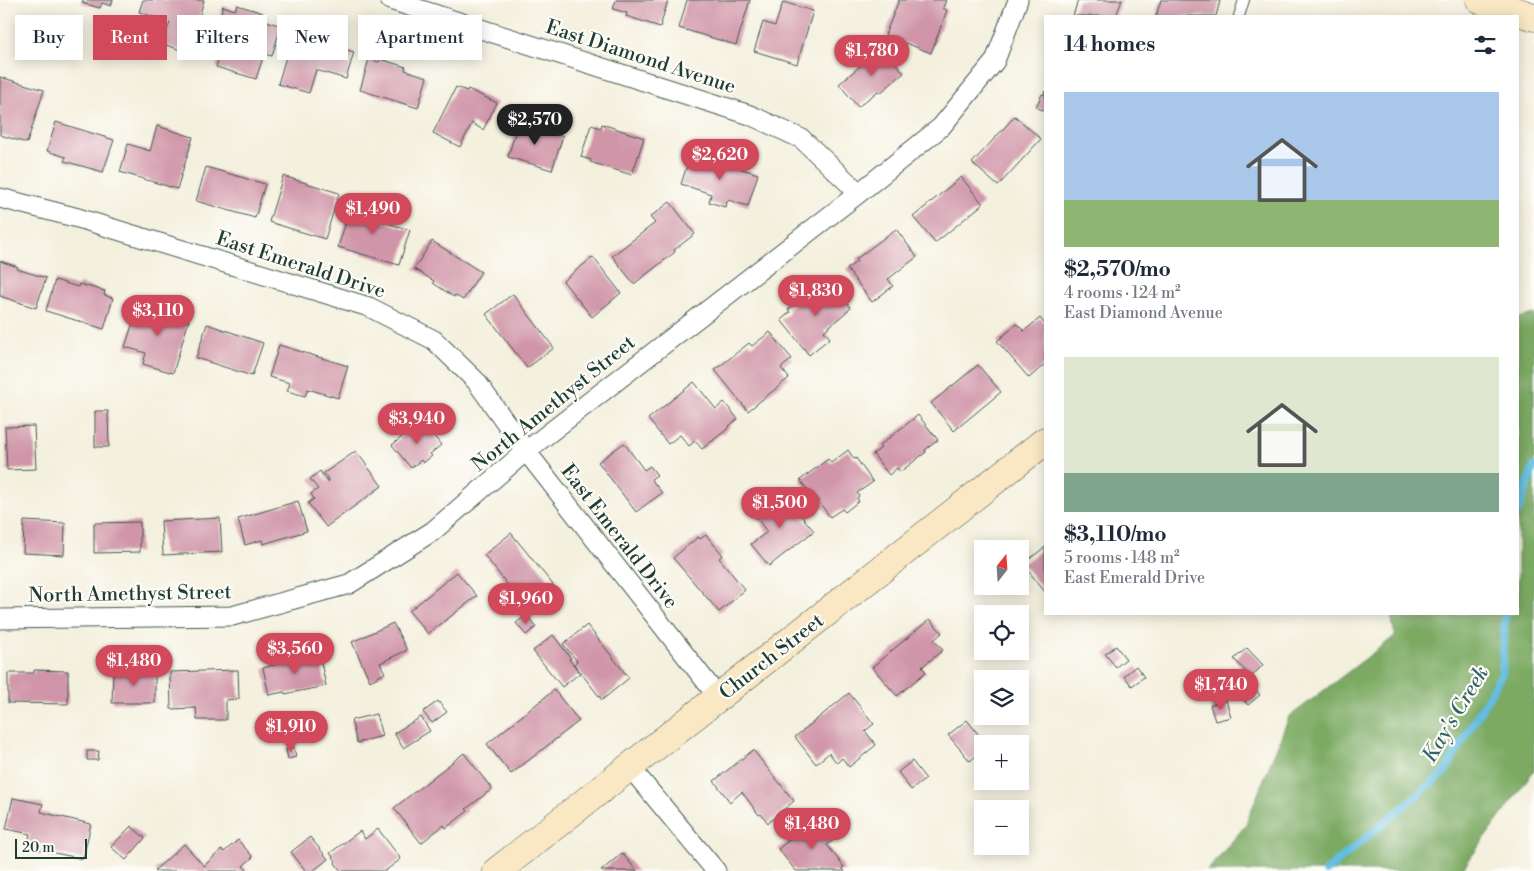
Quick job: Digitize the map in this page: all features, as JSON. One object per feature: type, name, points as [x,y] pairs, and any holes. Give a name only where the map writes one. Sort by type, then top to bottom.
[{"type":"street","name":"East Diamond Avenue","points":[[390,0],[750,115],[802,139],[859,193]]},
{"type":"street","name":"North Amethyst Street","points":[[0,619],[232,616],[349,584],[433,531],[526,451],[942,128],[995,62],[1018,0]]},
{"type":"street","points":[[1485,6],[1534,17]]},
{"type":"street","name":"East Emerald Drive","points":[[0,198],[78,218],[369,307],[434,340],[476,381],[526,451],[718,697]]},
{"type":"street","name":"Church Street","points":[[496,871],[1044,442]]},
{"type":"street","points":[[629,766],[716,871]]},
{"type":"lane","points":[[1239,15],[1244,0]]},
{"type":"green space","points":[[1534,314],[1534,770],[1461,871],[1207,871],[1245,826],[1289,717],[1395,636],[1391,615],[1519,615],[1519,318]]},
{"type":"building","points":[[83,0],[113,0],[111,6],[102,3],[100,8],[82,3]]},
{"type":"building","points":[[143,0],[204,0],[200,15],[177,15],[177,49],[167,45],[167,31],[170,22],[167,21],[167,15],[148,15],[139,12]]},
{"type":"building","points":[[616,0],[668,0],[660,27],[626,16],[627,13],[613,9]]},
{"type":"building","points":[[687,0],[750,0],[736,45],[679,28]]},
{"type":"building","points":[[899,0],[946,0],[943,8],[947,10],[931,53],[885,35]]},
{"type":"building","points":[[1078,0],[1122,0],[1116,15],[1073,15]]},
{"type":"building","points":[[1161,0],[1220,1],[1216,15],[1156,15]]},
{"type":"building","points":[[783,2],[813,11],[797,64],[754,51],[763,22],[775,26]]},
{"type":"building","points":[[237,5],[263,13],[262,15],[220,15],[223,6],[235,10]]},
{"type":"building","points":[[267,21],[277,25],[277,39],[272,56],[267,55]]},
{"type":"building","points":[[882,47],[904,73],[880,93],[878,91],[858,107],[839,84]]},
{"type":"building","points":[[348,50],[354,52],[346,79],[316,70],[309,93],[278,84],[285,60],[348,60]]},
{"type":"building","points":[[218,60],[262,60],[256,79],[216,67]]},
{"type":"building","points":[[369,60],[379,62],[380,60],[383,60],[406,67],[405,70],[427,77],[418,108],[360,90]]},
{"type":"building","points":[[0,77],[44,90],[27,143],[0,135]]},
{"type":"building","points":[[456,87],[467,91],[468,89],[497,103],[483,130],[472,123],[460,147],[433,133]]},
{"type":"building","points":[[1044,93],[1044,111],[1036,107]]},
{"type":"building","points":[[1015,116],[1041,139],[998,186],[972,163]]},
{"type":"building","points":[[56,122],[114,140],[103,172],[64,161],[66,157],[47,151]]},
{"type":"building","points":[[518,123],[563,136],[552,170],[508,157]]},
{"type":"building","points":[[602,124],[644,138],[632,175],[590,162],[591,160],[581,157],[591,125],[601,128]]},
{"type":"building","points":[[157,126],[193,137],[177,189],[120,172],[128,144],[150,151]]},
{"type":"building","points":[[691,153],[758,174],[748,206],[728,200],[725,207],[709,202],[711,194],[681,184]]},
{"type":"building","points":[[206,167],[265,184],[255,218],[196,201]]},
{"type":"building","points":[[283,176],[339,193],[325,239],[269,222]]},
{"type":"building","points":[[961,177],[983,204],[935,243],[913,217]]},
{"type":"building","points":[[353,200],[380,208],[377,220],[410,230],[399,265],[338,247]]},
{"type":"building","points":[[670,202],[695,234],[634,284],[612,256],[655,223],[650,217]]},
{"type":"building","points":[[896,229],[917,257],[888,279],[893,286],[872,302],[847,269],[857,261],[856,259]]},
{"type":"building","points":[[432,241],[481,272],[463,300],[455,295],[454,297],[433,283],[434,281],[414,269]]},
{"type":"building","points":[[593,257],[621,293],[592,317],[563,281]]},
{"type":"building","points":[[0,261],[18,267],[17,269],[46,278],[36,308],[0,296]]},
{"type":"building","points":[[55,280],[78,287],[79,284],[105,291],[104,295],[113,298],[104,329],[46,311]]},
{"type":"building","points":[[830,281],[851,308],[824,331],[830,338],[809,355],[781,320],[790,312],[788,310],[809,294],[811,296]]},
{"type":"building","points":[[513,294],[554,348],[527,368],[486,314]]},
{"type":"building","points":[[139,304],[189,320],[173,373],[143,364],[146,353],[125,347]]},
{"type":"building","points":[[1040,318],[1044,323],[1044,365],[1029,378],[997,341],[1017,324],[1024,331]]},
{"type":"building","points":[[207,324],[263,343],[252,376],[196,358]]},
{"type":"building","points":[[770,332],[792,359],[781,368],[789,378],[748,411],[715,370],[749,343],[752,346]]},
{"type":"building","points":[[279,345],[348,366],[338,398],[308,389],[305,396],[287,391],[290,383],[269,377]]},
{"type":"building","points":[[978,365],[1001,392],[954,431],[931,403]]},
{"type":"building","points":[[694,382],[716,409],[724,402],[738,419],[702,449],[695,441],[689,446],[680,435],[668,444],[648,419]]},
{"type":"building","points":[[95,411],[108,411],[109,447],[95,447]]},
{"type":"building","points":[[918,415],[938,440],[900,472],[897,468],[889,475],[873,454],[881,448],[879,446]]},
{"type":"building","points":[[422,421],[441,445],[423,463],[421,460],[411,468],[392,445]]},
{"type":"building","points":[[34,426],[36,469],[7,470],[5,427]]},
{"type":"building","points":[[624,443],[644,470],[650,466],[657,475],[651,479],[662,493],[636,512],[598,462]]},
{"type":"building","points":[[848,450],[873,482],[857,493],[859,501],[845,512],[842,509],[830,517],[800,480],[828,459],[831,463]]},
{"type":"building","points":[[356,451],[382,486],[326,527],[308,503],[314,499],[311,494],[318,489],[310,479],[320,471],[328,482],[324,473]]},
{"type":"building","points":[[781,492],[814,531],[769,566],[751,544],[767,532],[754,514]]},
{"type":"building","points":[[298,501],[307,531],[263,544],[262,540],[245,545],[238,519]]},
{"type":"building","points":[[220,518],[222,552],[163,555],[161,521]]},
{"type":"building","points":[[24,521],[65,523],[64,555],[23,553]]},
{"type":"building","points":[[140,522],[140,552],[94,553],[94,523]]},
{"type":"building","points":[[511,533],[554,586],[527,609],[484,555]]},
{"type":"building","points":[[706,535],[723,555],[719,558],[745,590],[719,612],[673,558],[698,537],[700,539]]},
{"type":"building","points":[[1044,548],[1044,591],[1029,572],[1029,559]]},
{"type":"building","points":[[457,572],[477,596],[428,634],[409,611]]},
{"type":"building","points":[[527,615],[536,627],[526,635],[516,623]]},
{"type":"building","points":[[930,619],[942,633],[934,640],[943,650],[922,667],[926,672],[897,696],[872,667]]},
{"type":"building","points":[[393,623],[407,650],[380,663],[385,673],[370,681],[352,642]]},
{"type":"building","points":[[587,625],[629,678],[602,700],[574,664],[577,661],[563,644]]},
{"type":"building","points":[[553,635],[580,673],[562,687],[533,651]]},
{"type":"building","points":[[1116,646],[1126,659],[1116,667],[1105,654]]},
{"type":"building","points":[[1247,648],[1263,665],[1251,677],[1234,659]]},
{"type":"building","points":[[319,653],[326,686],[285,694],[284,692],[269,695],[263,668],[277,664],[277,662]]},
{"type":"building","points":[[1136,666],[1144,677],[1132,686],[1124,676]]},
{"type":"building","points":[[34,670],[68,671],[68,704],[8,703],[8,673],[34,673]]},
{"type":"building","points":[[238,670],[239,699],[226,700],[226,720],[197,720],[196,708],[171,709],[170,672]]},
{"type":"building","points":[[113,671],[155,671],[155,703],[112,703]]},
{"type":"building","points":[[1247,680],[1260,695],[1248,705],[1235,690]]},
{"type":"building","points":[[554,690],[579,721],[511,774],[487,744]]},
{"type":"building","points":[[849,693],[874,724],[865,731],[876,745],[849,767],[842,758],[837,763],[829,753],[816,764],[795,737]]},
{"type":"building","points":[[1226,700],[1231,717],[1215,721],[1210,705]]},
{"type":"building","points":[[438,701],[447,712],[432,723],[423,712]]},
{"type":"building","points":[[376,714],[382,736],[357,743],[351,720]]},
{"type":"building","points":[[421,717],[430,731],[403,748],[394,733]]},
{"type":"building","points":[[967,720],[979,735],[974,735],[974,758],[970,761],[948,735]]},
{"type":"building","points":[[294,747],[296,757],[288,759],[286,749]]},
{"type":"building","points":[[753,750],[794,801],[768,823],[761,814],[759,815],[742,792],[730,802],[714,781]]},
{"type":"building","points":[[87,751],[99,751],[98,760],[87,760]]},
{"type":"building","points":[[464,753],[492,789],[466,809],[468,811],[446,828],[444,825],[421,843],[394,808]]},
{"type":"building","points":[[912,761],[926,779],[911,790],[898,772]]},
{"type":"building","points":[[13,798],[43,804],[41,812],[91,824],[83,859],[27,847],[30,834],[6,829]]},
{"type":"building","points":[[818,817],[835,839],[827,845],[845,871],[796,871],[778,849]]},
{"type":"building","points":[[131,826],[145,838],[126,860],[111,847]]},
{"type":"building","points":[[378,829],[401,859],[385,871],[341,871],[330,853],[360,831],[365,839]]},
{"type":"building","points":[[310,837],[328,859],[313,871],[306,871],[291,852]]},
{"type":"building","points":[[238,840],[253,857],[243,866],[248,871],[155,870],[184,844],[204,866],[222,849],[224,852]]},
{"type":"building","points":[[622,853],[637,871],[601,871]]},
{"type":"waterway","name":"Kay's Creek","points":[[1519,508],[1534,466]]},
{"type":"waterway","name":"Kay's Creek","points":[[1326,871],[1445,772],[1502,673],[1505,615]]}]
